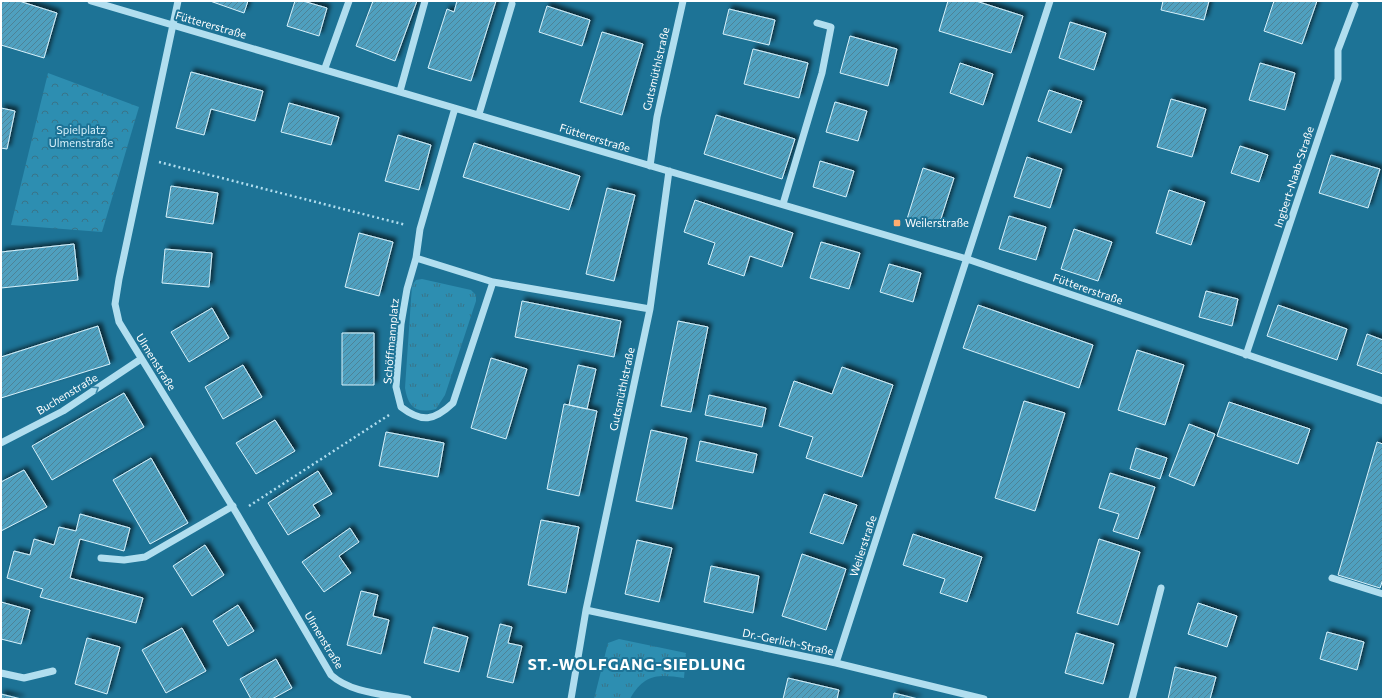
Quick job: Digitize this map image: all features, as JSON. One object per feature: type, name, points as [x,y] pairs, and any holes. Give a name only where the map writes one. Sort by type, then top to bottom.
[{"type":"street","name":"Füttererstraße","points":[[91,1],[172,26],[325,68],[455,108],[967,259],[1383,401]]},
{"type":"street","name":"Ulmenstraße","points":[[178,1],[115,304],[119,322],[233,506],[331,675],[339,682],[351,688],[408,699]]},
{"type":"street","points":[[325,68],[349,1]]},
{"type":"street","points":[[400,91],[425,1]]},
{"type":"street","name":"Gutsmüthlstraße","points":[[650,166],[656,117],[683,1]]},
{"type":"street","name":"Weilerstraße","points":[[836,663],[1050,1]]},
{"type":"street","points":[[479,114],[512,4]]},
{"type":"street","name":"Ingbert-Naab-Straße","points":[[1246,355],[1338,79],[1338,50],[1355,5]]},
{"type":"street","points":[[783,204],[822,73],[831,27],[817,23]]},
{"type":"street","name":"Schöffmannplatz","points":[[401,407],[396,387],[401,324],[407,289],[416,258],[420,229],[455,108]]},
{"type":"street","name":"Gutsmüthlstraße","points":[[571,699],[586,610],[650,309],[669,171]]},
{"type":"street","points":[[416,258],[493,282],[650,309]]},
{"type":"street","points":[[401,407],[413,416],[430,419],[443,413],[454,403],[493,282]]},
{"type":"street","name":"Buchenstraße","points":[[1,443],[64,411],[141,359]]},
{"type":"street","points":[[101,558],[124,560],[145,557],[233,506]]},
{"type":"street","points":[[1332,578],[1383,594]]},
{"type":"street","points":[[1132,699],[1162,588]]},
{"type":"street","name":"Dr.-Gerlich-Straße","points":[[586,610],[836,663],[984,699]]},
{"type":"street","points":[[1,673],[24,678],[53,671]]},
{"type":"path","points":[[145,158],[420,229]]},
{"type":"path","points":[[237,514],[401,407]]},
{"type":"green space","name":"Spielplatz Ulmenstraße","points":[[48,73],[139,107],[102,232],[11,225]]},
{"type":"green space","points":[[422,279],[471,290],[476,295],[476,301],[445,395],[436,409],[429,410],[418,410],[414,408],[408,400],[405,388],[412,285],[416,280]]},
{"type":"green space","points":[[619,639],[686,653],[684,678],[659,676],[646,680],[635,691],[630,699],[594,699],[608,643]]},
{"type":"building","points":[[1,1],[19,1],[57,13],[44,58],[1,45]]},
{"type":"building","points":[[210,1],[248,1],[244,13]]},
{"type":"building","points":[[295,1],[303,1],[327,8],[319,36],[287,26]]},
{"type":"building","points":[[373,1],[417,1],[395,61],[356,46]]},
{"type":"building","points":[[457,1],[496,1],[471,81],[428,68],[447,9],[454,12]]},
{"type":"building","points":[[948,1],[976,1],[1023,16],[1011,53],[939,31]]},
{"type":"building","points":[[1163,1],[1209,1],[1204,20],[1161,10]]},
{"type":"building","points":[[1274,1],[1317,1],[1302,44],[1264,31]]},
{"type":"building","points":[[547,6],[590,20],[582,46],[539,32]]},
{"type":"building","points":[[729,9],[775,20],[769,45],[723,34]]},
{"type":"building","points":[[1070,22],[1106,33],[1094,70],[1059,58]]},
{"type":"building","points":[[602,32],[643,44],[622,115],[580,102]]},
{"type":"building","points":[[850,36],[897,49],[888,86],[840,73]]},
{"type":"building","points":[[753,49],[808,63],[799,98],[744,84]]},
{"type":"building","points":[[960,63],[993,74],[983,105],[950,93]]},
{"type":"building","points":[[1260,63],[1295,73],[1285,110],[1249,100]]},
{"type":"building","points":[[191,72],[263,91],[255,121],[211,109],[204,135],[176,128]]},
{"type":"building","points":[[1049,90],[1082,101],[1071,133],[1038,121]]},
{"type":"building","points":[[1171,99],[1206,109],[1192,157],[1157,147]]},
{"type":"building","points":[[835,102],[867,111],[858,141],[826,132]]},
{"type":"building","points":[[289,103],[339,117],[331,145],[281,132]]},
{"type":"building","points":[[1,108],[15,111],[7,149],[1,148]]},
{"type":"building","points":[[716,115],[795,139],[782,179],[704,154]]},
{"type":"building","points":[[398,135],[431,145],[419,190],[385,181]]},
{"type":"building","points":[[474,143],[580,176],[569,210],[463,177]]},
{"type":"building","points":[[1240,146],[1268,155],[1259,182],[1231,173]]},
{"type":"building","points":[[1331,155],[1380,169],[1368,208],[1319,193]]},
{"type":"building","points":[[1027,157],[1062,169],[1050,208],[1014,197]]},
{"type":"building","points":[[820,161],[854,171],[846,197],[813,187]]},
{"type":"building","points":[[923,168],[954,178],[938,228],[907,219]]},
{"type":"building","points":[[171,186],[218,193],[213,224],[166,217]]},
{"type":"building","points":[[607,188],[635,195],[614,281],[586,274]]},
{"type":"building","points":[[1169,190],[1205,202],[1191,245],[1156,233]]},
{"type":"building","points":[[695,200],[793,233],[782,267],[750,256],[744,276],[708,264],[715,243],[684,232]]},
{"type":"building","points":[[1009,216],[1046,227],[1036,260],[999,249]]},
{"type":"building","points":[[1074,229],[1112,242],[1098,281],[1061,269]]},
{"type":"building","points":[[359,233],[393,242],[379,296],[345,287]]},
{"type":"building","points":[[821,242],[860,253],[849,289],[810,278]]},
{"type":"building","points":[[74,244],[78,280],[1,288],[1,252]]},
{"type":"building","points":[[165,249],[212,253],[209,287],[162,283]]},
{"type":"building","points":[[889,264],[921,273],[913,302],[880,292]]},
{"type":"building","points":[[1206,291],[1238,299],[1232,326],[1199,317]]},
{"type":"building","points":[[522,301],[621,321],[614,357],[515,337]]},
{"type":"building","points":[[978,305],[1093,345],[1079,388],[963,348]]},
{"type":"building","points":[[1278,305],[1347,329],[1337,360],[1267,336]]},
{"type":"building","points":[[212,308],[229,338],[189,362],[171,332]]},
{"type":"building","points":[[678,321],[708,327],[691,412],[661,406]]},
{"type":"building","points":[[98,326],[110,364],[1,398],[1,357]]},
{"type":"building","points":[[342,333],[374,333],[374,385],[342,385]]},
{"type":"building","points":[[1367,334],[1383,340],[1383,374],[1357,365]]},
{"type":"building","points":[[1137,350],[1184,365],[1165,425],[1118,410]]},
{"type":"building","points":[[491,358],[527,369],[506,439],[471,428]]},
{"type":"building","points":[[243,365],[262,397],[223,419],[205,387]]},
{"type":"building","points":[[578,365],[596,369],[587,409],[569,405]]},
{"type":"building","points":[[842,367],[893,385],[862,477],[806,458],[813,437],[779,426],[794,381],[832,394]]},
{"type":"building","points":[[124,393],[144,427],[52,480],[32,446]]},
{"type":"building","points":[[709,395],[766,408],[762,427],[705,415]]},
{"type":"building","points":[[1024,401],[1065,413],[1035,511],[995,498]]},
{"type":"building","points":[[1229,402],[1310,429],[1298,464],[1217,436]]},
{"type":"building","points":[[564,404],[597,411],[579,496],[547,489]]},
{"type":"building","points":[[275,420],[295,451],[256,474],[236,443]]},
{"type":"building","points":[[1189,424],[1215,434],[1194,486],[1169,476]]},
{"type":"building","points":[[651,430],[687,438],[672,509],[636,501]]},
{"type":"building","points":[[386,432],[444,443],[438,477],[379,466]]},
{"type":"building","points":[[700,441],[757,454],[753,473],[696,461]]},
{"type":"building","points":[[1377,442],[1383,444],[1383,579],[1380,588],[1338,575]]},
{"type":"building","points":[[1136,448],[1167,458],[1160,479],[1130,469]]},
{"type":"building","points":[[151,458],[188,523],[150,544],[113,480]]},
{"type":"building","points":[[24,470],[47,507],[1,531],[1,482]]},
{"type":"building","points":[[318,471],[332,494],[313,505],[320,516],[288,535],[268,503]]},
{"type":"building","points":[[1110,473],[1155,487],[1138,539],[1113,531],[1119,514],[1099,508]]},
{"type":"building","points":[[824,494],[857,505],[843,544],[810,533]]},
{"type":"building","points":[[80,514],[130,528],[124,551],[80,539],[70,578],[143,598],[136,623],[40,597],[43,589],[7,578],[14,551],[30,555],[34,539],[54,545],[59,527],[76,531]]},
{"type":"building","points":[[541,520],[579,527],[566,593],[528,585]]},
{"type":"building","points":[[350,528],[359,542],[339,556],[351,573],[324,592],[302,562]]},
{"type":"building","points":[[913,534],[982,557],[967,602],[940,593],[945,579],[903,565]]},
{"type":"building","points":[[1099,539],[1140,552],[1118,625],[1077,613]]},
{"type":"building","points":[[637,540],[672,548],[659,602],[625,594]]},
{"type":"building","points":[[205,545],[224,575],[192,596],[173,566]]},
{"type":"building","points":[[802,554],[846,569],[826,630],[782,616]]},
{"type":"building","points":[[711,566],[759,576],[753,613],[704,602]]},
{"type":"building","points":[[361,591],[378,595],[373,616],[389,620],[381,654],[347,645]]},
{"type":"building","points":[[1,602],[30,610],[21,644],[1,639]]},
{"type":"building","points":[[1198,603],[1237,616],[1227,647],[1188,634]]},
{"type":"building","points":[[238,605],[254,631],[228,646],[213,621]]},
{"type":"building","points":[[500,624],[512,627],[508,643],[522,646],[513,683],[487,677]]},
{"type":"building","points":[[433,627],[468,637],[459,672],[424,663]]},
{"type":"building","points":[[182,628],[206,671],[166,693],[142,650]]},
{"type":"building","points":[[1327,632],[1364,642],[1357,670],[1320,659]]},
{"type":"building","points":[[1076,633],[1114,644],[1103,684],[1065,673]]},
{"type":"building","points":[[87,638],[120,647],[107,694],[75,684]]},
{"type":"building","points":[[276,659],[292,688],[272,699],[251,699],[240,679]]},
{"type":"building","points":[[1175,667],[1216,677],[1210,699],[1168,699]]},
{"type":"building","points":[[788,678],[839,690],[837,699],[783,699]]},
{"type":"building","points":[[894,693],[918,699],[893,699]]},
{"type":"building","points":[[1,694],[21,699],[1,699]]},
{"type":"place","name":"Weilerstraße","points":[[897,223]]},
{"type":"district","name":"ST.-WOLFGANG-SIEDLUNG","points":[[637,665]]}]
